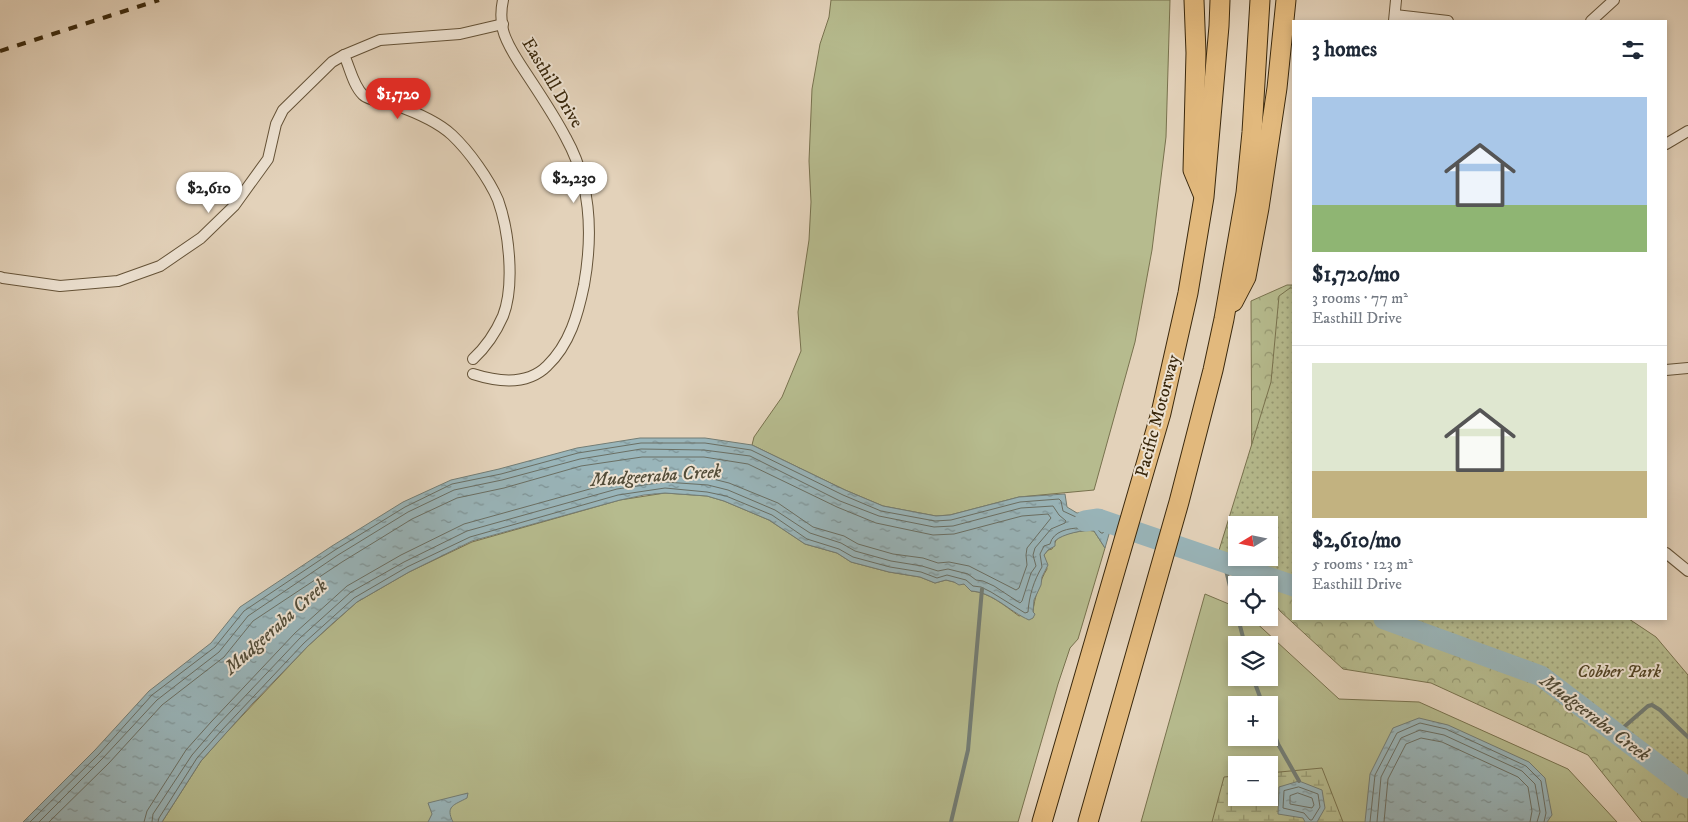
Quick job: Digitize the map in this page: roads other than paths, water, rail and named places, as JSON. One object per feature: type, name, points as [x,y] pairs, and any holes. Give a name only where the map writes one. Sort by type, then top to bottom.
[{"type":"highway","points":[[1194,0],[1196,62],[1193,170],[1204,197]]},
{"type":"highway","name":"Pacific Motorway","points":[[1042,822],[1161,413],[1188,293],[1204,197],[1220,0]]},
{"type":"highway","points":[[1088,822],[1179,502],[1214,370],[1241,222],[1250,158],[1260,0]]},
{"type":"highway","points":[[1224,319],[1246,277],[1259,208],[1274,106],[1286,0]]},
{"type":"street","name":"Easthill Drive","points":[[473,374],[489,379],[506,381],[525,380],[543,370],[558,356],[573,328],[582,296],[589,258],[589,221],[584,183],[577,161],[566,138],[512,50],[503,30],[503,0]]},
{"type":"street","points":[[1396,0],[1395,18],[1430,20]]},
{"type":"street","points":[[1592,20],[1614,0]]},
{"type":"street","name":"Easthill Drive","points":[[0,276],[60,286],[118,281],[160,266],[202,238],[234,206],[268,158],[276,124],[283,110],[332,62],[380,40],[460,34],[503,24]]},
{"type":"street","points":[[344,55],[358,89],[365,98],[394,104],[431,121],[452,135],[470,155],[498,200],[506,230],[510,260],[508,287],[503,315],[492,337],[473,359]]},
{"type":"street","points":[[1667,143],[1688,131]]},
{"type":"street","points":[[1667,370],[1688,368]]},
{"type":"street","points":[[1667,554],[1688,572]]},
{"type":"water","points":[[640,438],[705,438],[752,445],[845,490],[883,506],[936,516],[950,515],[1019,497],[1065,494],[1067,507],[1077,513],[1102,510],[1114,517],[1105,548],[1094,531],[1074,533],[1058,538],[1055,541],[1055,546],[1044,555],[1048,565],[1034,600],[1033,612],[1035,614],[1029,620],[987,595],[971,591],[964,584],[959,585],[946,580],[935,583],[920,577],[889,572],[851,562],[837,553],[805,544],[769,520],[707,496],[665,493],[644,495],[472,541],[409,572],[357,602],[333,623],[253,703],[201,761],[162,822],[23,822],[95,750],[149,691],[211,643],[240,607],[332,546],[403,502],[451,480],[577,448]]},
{"type":"water","points":[[1419,718],[1448,725],[1529,762],[1545,778],[1552,815],[1547,822],[1365,822],[1370,774],[1393,728]]},
{"type":"water","points":[[1299,781],[1322,790],[1325,808],[1317,822],[1305,822],[1303,818],[1278,814],[1279,787]]},
{"type":"water","points":[[468,793],[467,798],[450,809],[453,822],[428,822],[432,814],[428,803]]},
{"type":"waterway","name":"Mudgeeraba Creek","points":[[1085,521],[1098,519],[1292,585]]},
{"type":"waterway","points":[[1224,562],[1228,578]]},
{"type":"waterway","points":[[951,822],[968,750],[982,589]]},
{"type":"waterway","name":"Mudgeeraba Creek","points":[[1387,620],[1541,676],[1688,788]]},
{"type":"waterway","points":[[1240,626],[1243,636]]},
{"type":"waterway","points":[[1256,686],[1260,696]]},
{"type":"waterway","points":[[1617,733],[1648,706],[1652,705],[1660,710],[1688,737]]},
{"type":"waterway","points":[[1278,744],[1299,781]]},
{"type":"railway","points":[[0,51],[159,0]]},
{"type":"park label","name":"Cobber Park","points":[[1619,672]]}]
